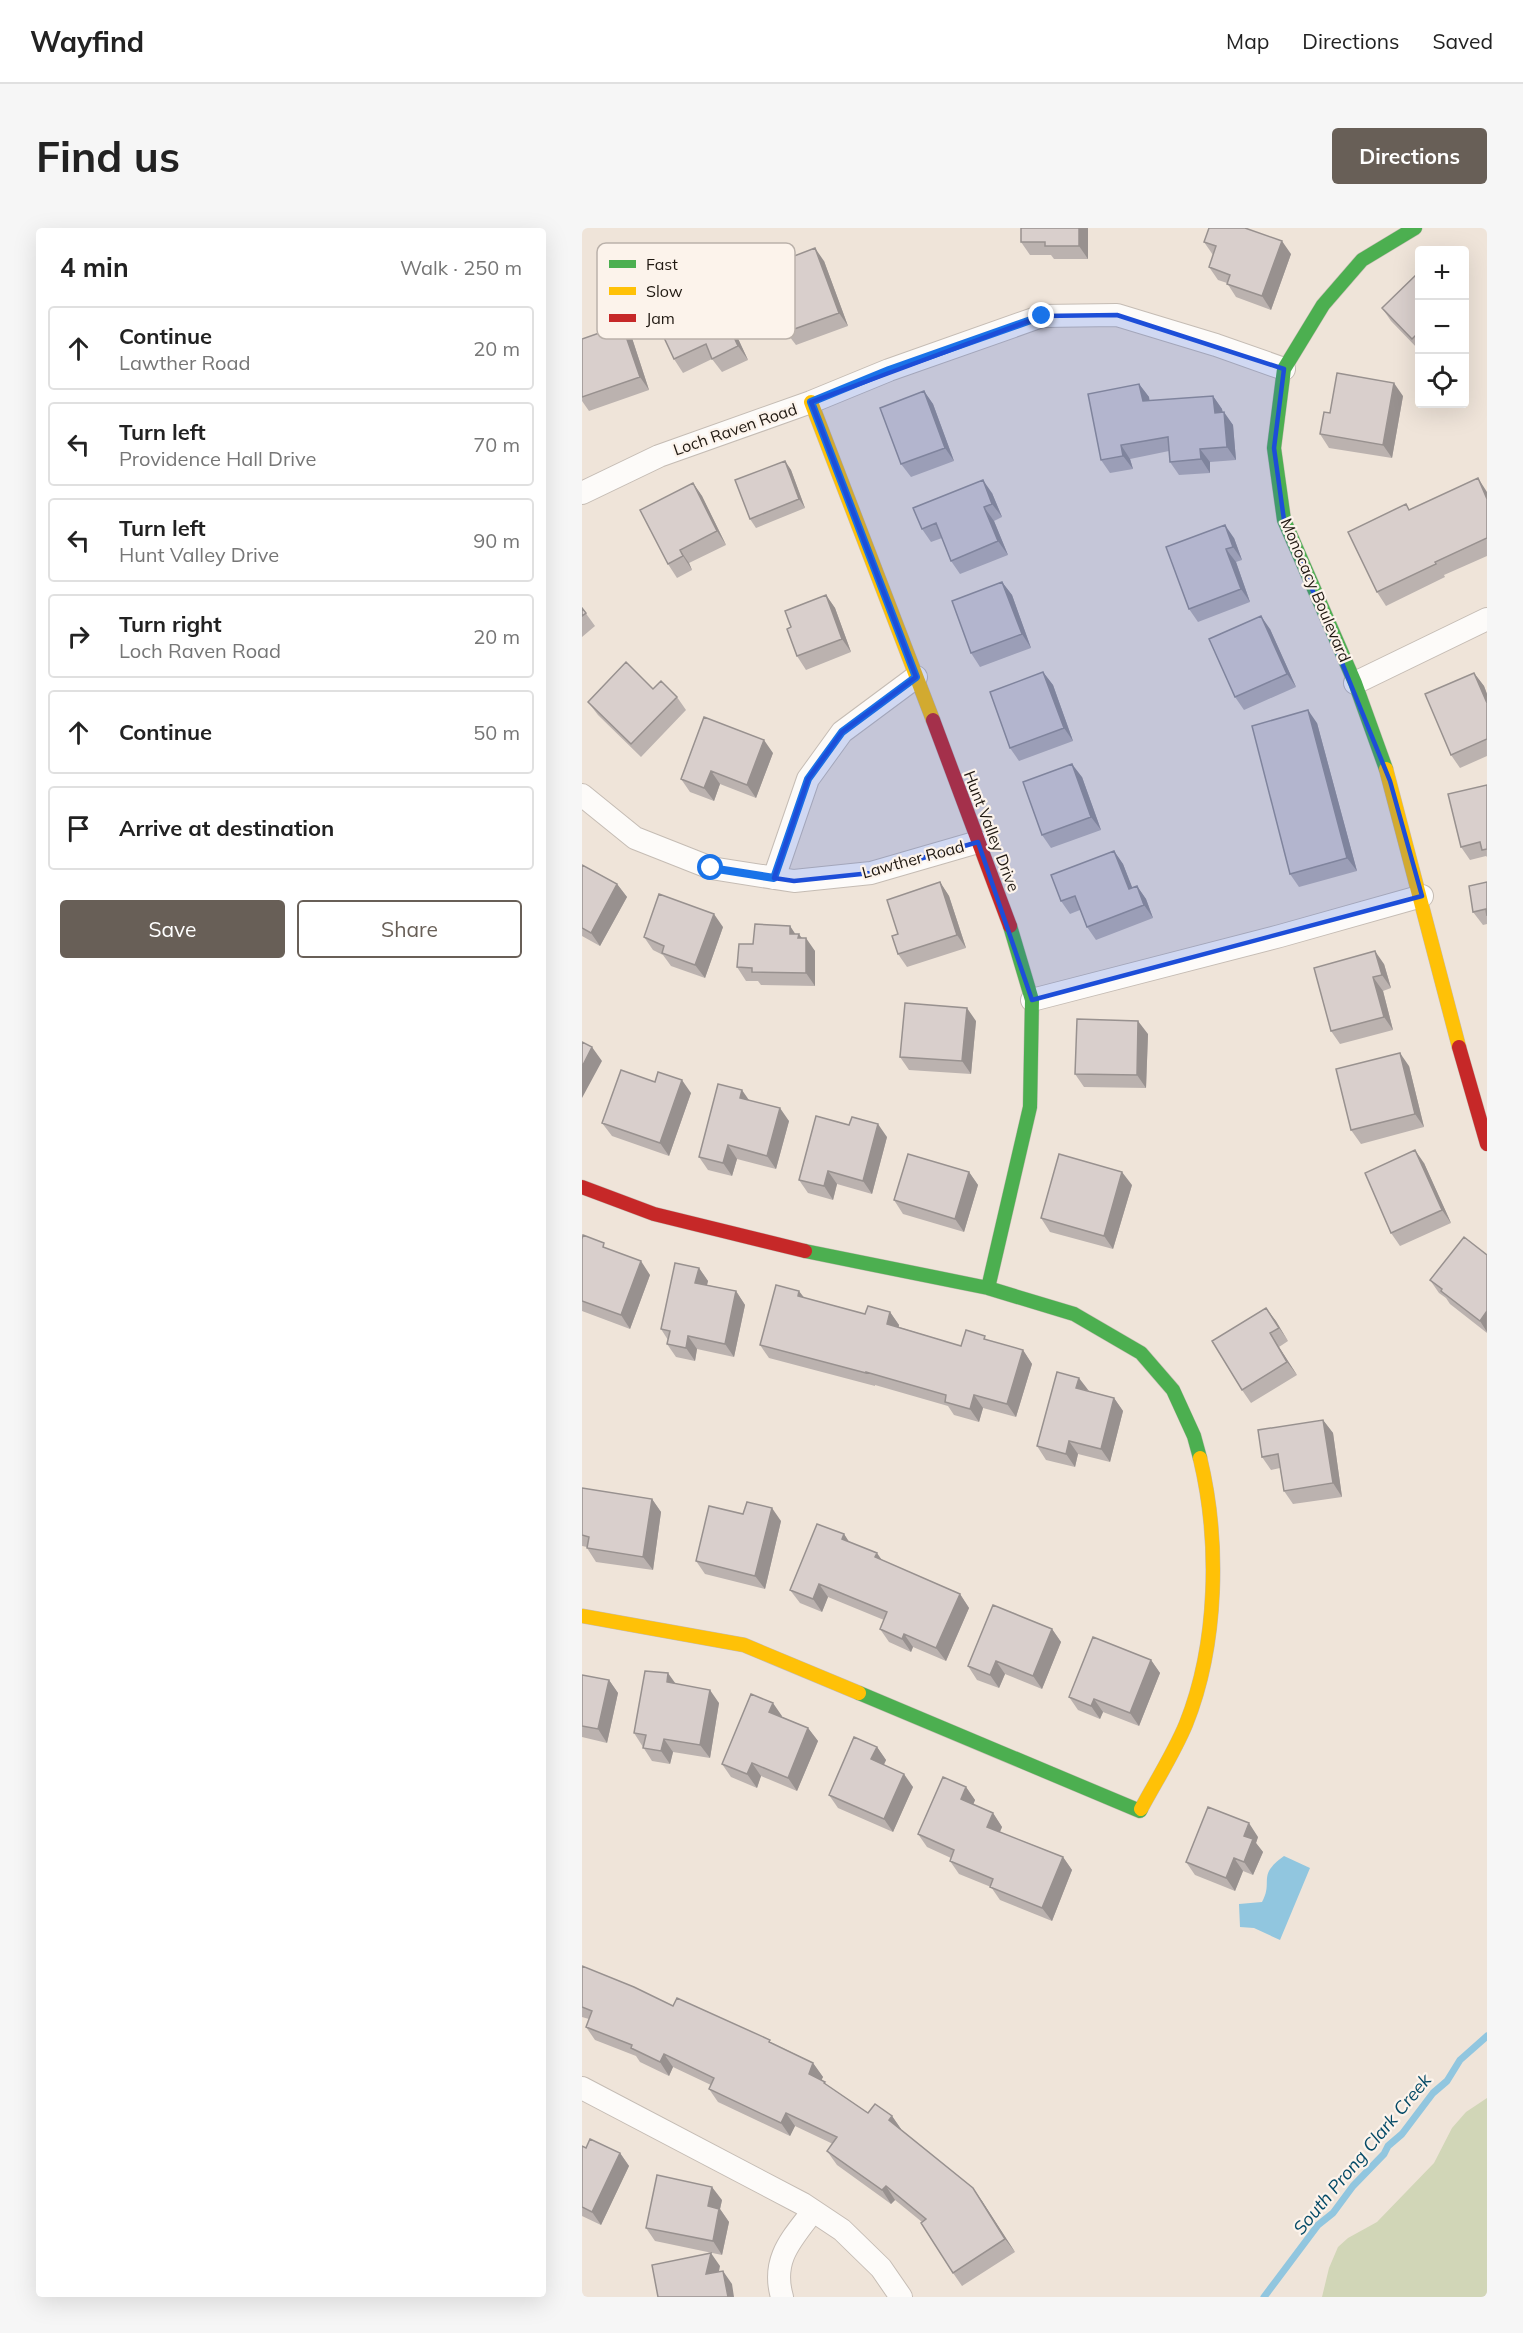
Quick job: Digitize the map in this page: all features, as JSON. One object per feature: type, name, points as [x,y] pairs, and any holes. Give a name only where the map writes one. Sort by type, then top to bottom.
[{"type":"street","name":"Monocacy Boulevard","points":[[1415,228],[1362,260],[1323,304],[1284,369],[1274,448],[1284,520],[1355,683],[1390,781],[1422,896],[1476,1111],[1487,1144]]},
{"type":"street","name":"Loch Raven Road","points":[[582,493],[659,456],[811,402],[889,370],[1042,316],[1117,315],[1284,369]]},
{"type":"street","name":"Hunt Valley Drive","points":[[811,402],[1006,912],[1032,1000],[1030,1107],[988,1288]]},
{"type":"street","name":"Monocacy Boulevard","points":[[1355,683],[1487,619]]},
{"type":"street","points":[[774,878],[808,779],[842,732],[916,677]]},
{"type":"street","name":"Lawther Road","points":[[582,795],[634,838],[711,868],[794,881],[871,873],[978,842]]},
{"type":"street","points":[[1032,1000],[1269,939],[1422,896]]},
{"type":"street","points":[[582,1187],[654,1214],[795,1249],[988,1288],[1074,1314],[1141,1353],[1173,1390],[1194,1436],[1209,1496],[1213,1587],[1205,1662],[1186,1724],[1140,1811],[744,1645],[582,1616]]},
{"type":"street","points":[[582,2088],[813,2211],[842,2230],[881,2268],[901,2297]]},
{"type":"street","points":[[782,2297],[777,2281],[783,2252],[813,2211]]},
{"type":"highlighted area","points":[[1117,315],[1284,369],[1274,448],[1284,520],[1390,781],[1422,896],[1032,1000],[978,842],[871,873],[794,881],[774,878],[808,779],[842,732],[916,677],[811,402],[1042,316]]},
{"type":"green space","points":[[1487,2098],[1487,2297],[1322,2297],[1329,2268],[1338,2247],[1348,2238],[1377,2222],[1434,2163],[1452,2128],[1466,2112]]},
{"type":"water","points":[[1284,1856],[1310,1868],[1280,1940],[1254,1928],[1240,1927],[1239,1904],[1262,1902],[1270,1869]]},
{"type":"building","points":[[1021,228],[1079,228],[1079,246],[1045,246],[1045,242],[1021,242]]},
{"type":"building","points":[[1209,228],[1245,228],[1282,241],[1262,296],[1227,284],[1230,275],[1209,267],[1216,246],[1204,242]]},
{"type":"building","points":[[815,248],[839,313],[795,329],[795,256]]},
{"type":"building","points":[[1415,276],[1415,336],[1412,339],[1382,308]]},
{"type":"building","points":[[597,334],[597,339],[627,339],[640,377],[582,397],[582,339]]},
{"type":"building","points":[[665,339],[735,339],[738,346],[712,359],[706,344],[674,359]]},
{"type":"building","points":[[1337,373],[1394,383],[1383,445],[1320,434],[1324,412],[1330,413]]},
{"type":"building","points":[[1139,384],[1143,401],[1213,396],[1215,413],[1224,412],[1227,447],[1200,449],[1201,459],[1170,462],[1168,437],[1121,445],[1123,456],[1101,460],[1088,394]]},
{"type":"building","points":[[924,391],[945,448],[901,464],[880,408]]},
{"type":"building","points":[[785,461],[799,499],[750,519],[735,480]]},
{"type":"building","points":[[1478,478],[1487,499],[1487,538],[1377,592],[1348,532],[1406,504],[1409,510]]},
{"type":"building","points":[[983,480],[992,504],[984,507],[998,541],[951,561],[936,523],[922,529],[913,508]]},
{"type":"building","points":[[693,483],[717,531],[680,550],[683,556],[668,564],[640,510]]},
{"type":"building","points":[[1225,525],[1233,547],[1226,549],[1241,589],[1189,609],[1166,547]]},
{"type":"building","points":[[1002,582],[1022,634],[971,653],[952,601]]},
{"type":"building","points":[[826,595],[842,639],[797,656],[787,629],[791,627],[785,611]]},
{"type":"building","points":[[1261,616],[1287,674],[1235,697],[1209,639]]},
{"type":"building","points":[[626,662],[653,689],[661,681],[677,697],[631,744],[588,702]]},
{"type":"building","points":[[1043,672],[1064,728],[1010,748],[990,692]]},
{"type":"building","points":[[1474,673],[1487,703],[1487,739],[1451,755],[1425,694]]},
{"type":"building","points":[[1308,710],[1347,858],[1290,874],[1252,726]]},
{"type":"building","points":[[704,717],[764,740],[747,785],[711,771],[704,788],[681,779]]},
{"type":"building","points":[[1072,764],[1091,817],[1042,835],[1023,782]]},
{"type":"building","points":[[1487,785],[1487,849],[1482,850],[1480,842],[1461,847],[1448,794]]},
{"type":"building","points":[[1114,851],[1129,889],[1137,886],[1144,905],[1087,927],[1075,896],[1061,901],[1051,875]]},
{"type":"building","points":[[582,865],[617,884],[591,933],[582,928]]},
{"type":"building","points":[[940,882],[957,935],[898,954],[892,936],[898,934],[887,900]]},
{"type":"building","points":[[1487,882],[1487,916],[1486,909],[1473,912],[1469,886]]},
{"type":"building","points":[[659,894],[714,914],[695,965],[662,953],[664,946],[644,937]]},
{"type":"building","points":[[755,924],[790,926],[790,934],[799,934],[798,938],[806,938],[806,973],[752,972],[752,968],[737,967],[739,944],[753,944]]},
{"type":"building","points":[[1375,951],[1382,975],[1373,977],[1384,1017],[1331,1031],[1314,968]]},
{"type":"building","points":[[905,1003],[967,1008],[962,1061],[900,1057]]},
{"type":"building","points":[[1077,1019],[1138,1021],[1137,1075],[1075,1074]]},
{"type":"building","points":[[582,1042],[592,1047],[582,1067]]},
{"type":"building","points":[[1400,1053],[1415,1114],[1351,1130],[1336,1069]]},
{"type":"building","points":[[621,1070],[655,1082],[658,1072],[682,1080],[660,1143],[602,1123]]},
{"type":"building","points":[[718,1084],[742,1090],[740,1098],[780,1108],[767,1156],[728,1145],[723,1163],[699,1157]]},
{"type":"building","points":[[816,1116],[849,1125],[852,1117],[878,1124],[863,1181],[828,1171],[824,1186],[799,1180]]},
{"type":"building","points":[[1415,1150],[1442,1210],[1391,1233],[1365,1173]]},
{"type":"building","points":[[908,1154],[969,1172],[955,1219],[894,1200]]},
{"type":"building","points":[[1059,1154],[1122,1172],[1104,1236],[1041,1218]]},
{"type":"building","points":[[583,1235],[604,1243],[603,1247],[641,1261],[621,1315],[582,1301]]},
{"type":"building","points":[[1464,1237],[1487,1255],[1487,1311],[1480,1321],[1430,1280]]},
{"type":"building","points":[[675,1263],[699,1268],[695,1283],[736,1291],[725,1344],[688,1336],[686,1348],[667,1344],[670,1331],[661,1329]]},
{"type":"building","points":[[776,1285],[799,1291],[798,1296],[865,1314],[868,1306],[890,1312],[887,1324],[961,1346],[966,1330],[985,1336],[984,1339],[1023,1350],[1007,1404],[974,1395],[970,1409],[945,1402],[946,1395],[760,1345]]},
{"type":"building","points":[[1266,1308],[1279,1328],[1270,1333],[1287,1362],[1242,1390],[1212,1341]]},
{"type":"building","points":[[1057,1372],[1079,1378],[1076,1388],[1114,1398],[1101,1449],[1069,1441],[1066,1454],[1037,1446]]},
{"type":"building","points":[[1323,1420],[1333,1483],[1284,1491],[1278,1454],[1262,1457],[1258,1430]]},
{"type":"building","points":[[582,1488],[652,1499],[643,1557],[587,1548],[589,1537],[582,1535]]},
{"type":"building","points":[[747,1502],[772,1508],[755,1576],[696,1561],[709,1506],[743,1514]]},
{"type":"building","points":[[817,1524],[844,1534],[842,1539],[877,1553],[875,1557],[960,1594],[936,1648],[904,1634],[902,1639],[880,1629],[887,1612],[819,1584],[813,1599],[790,1590]]},
{"type":"building","points":[[993,1605],[1052,1629],[1033,1676],[996,1661],[990,1675],[968,1666]]},
{"type":"building","points":[[1093,1637],[1151,1660],[1130,1713],[1094,1699],[1091,1706],[1069,1697]]},
{"type":"building","points":[[645,1671],[668,1673],[667,1682],[710,1690],[700,1745],[664,1739],[661,1751],[643,1748],[646,1735],[634,1733]]},
{"type":"building","points":[[582,1675],[609,1680],[598,1729],[582,1726]]},
{"type":"building","points":[[751,1694],[773,1703],[769,1712],[808,1728],[788,1778],[752,1763],[747,1774],[722,1764]]},
{"type":"building","points":[[854,1737],[877,1747],[871,1759],[904,1774],[884,1819],[829,1795]]},
{"type":"building","points":[[943,1777],[966,1787],[961,1799],[993,1813],[987,1827],[1063,1857],[1042,1908],[990,1887],[993,1879],[950,1861],[954,1850],[918,1834]]},
{"type":"building","points":[[1208,1807],[1249,1823],[1244,1836],[1253,1839],[1244,1862],[1234,1858],[1226,1878],[1186,1862]]},
{"type":"building","points":[[582,1966],[673,2006],[677,1998],[770,2040],[769,2042],[813,2063],[809,2074],[825,2082],[868,2113],[875,2104],[892,2116],[889,2120],[973,2188],[1005,2239],[953,2273],[921,2223],[926,2219],[886,2186],[882,2190],[827,2151],[837,2137],[786,2113],[781,2123],[709,2089],[714,2078],[664,2054],[660,2062],[631,2048],[632,2045],[586,2027],[592,2011],[582,2007]]},
{"type":"building","points":[[590,2139],[620,2153],[592,2212],[582,2207],[582,2146],[586,2148]]},
{"type":"building","points":[[657,2175],[712,2187],[708,2206],[719,2209],[713,2241],[646,2228]]},
{"type":"building","points":[[711,2253],[706,2274],[723,2271],[728,2297],[658,2297],[652,2265]]},
{"type":"waterway","name":"South Prong Clark Creek","points":[[1264,2297],[1318,2225],[1333,2213],[1353,2186],[1384,2154],[1388,2146],[1402,2134],[1433,2093],[1447,2081],[1460,2060],[1487,2036]]},
{"type":"traffic: fast","points":[[1386,769],[1355,683],[1284,520],[1274,448],[1284,369],[1323,305],[1362,260],[1415,228]]},
{"type":"traffic: fast","points":[[988,1288],[1030,1107],[1032,1000],[1010,926]]},
{"type":"traffic: fast","points":[[805,1251],[988,1288],[1074,1314],[1141,1353],[1173,1390],[1194,1436],[1200,1458]]},
{"type":"traffic: fast","points":[[859,1693],[1140,1811],[1141,1809]]},
{"type":"traffic: slow","points":[[811,402],[933,720]]},
{"type":"traffic: slow","points":[[1386,769],[1459,1047]]},
{"type":"traffic: slow","points":[[1141,1809],[1186,1724],[1197,1693],[1210,1627],[1213,1558],[1211,1523],[1200,1458]]},
{"type":"traffic: slow","points":[[582,1616],[744,1645],[859,1693]]},
{"type":"traffic: jam","points":[[933,720],[1010,926]]},
{"type":"traffic: jam","points":[[1459,1047],[1487,1144]]},
{"type":"traffic: jam","points":[[582,1187],[654,1214],[805,1251]]},
{"type":"route","points":[[711,868],[774,878],[808,779],[842,732],[916,677],[811,402],[889,370],[1042,316]]}]
